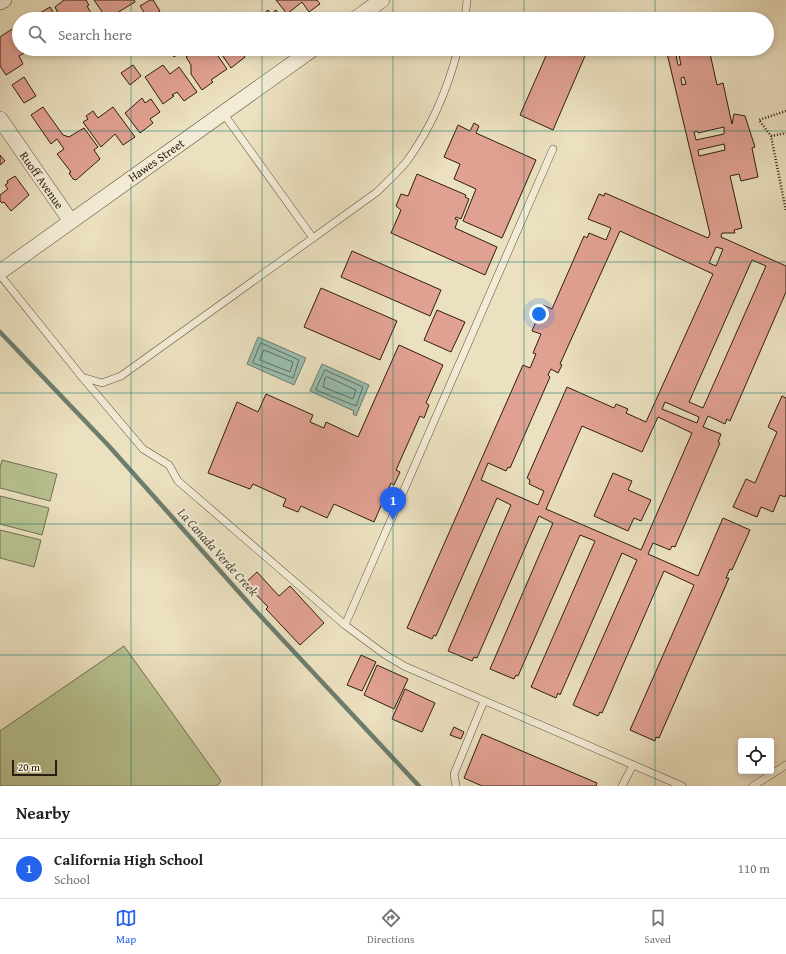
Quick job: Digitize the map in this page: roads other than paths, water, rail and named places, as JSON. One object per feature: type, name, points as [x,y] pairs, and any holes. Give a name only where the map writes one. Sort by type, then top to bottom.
[{"type":"street","points":[[0,2],[4,0]]},
{"type":"street","points":[[365,12],[382,0]]},
{"type":"street","name":"Hawes Street","points":[[0,272],[70,220],[303,56]]},
{"type":"street","name":"Ruoff Avenue","points":[[0,119],[70,220]]},
{"type":"lane","points":[[466,12],[467,0]]},
{"type":"lane","points":[[82,377],[102,383],[121,376],[377,192],[406,161],[427,130],[442,98],[456,56]]},
{"type":"lane","points":[[223,113],[313,238]]},
{"type":"lane","points":[[345,625],[553,149]]},
{"type":"lane","points":[[0,276],[143,449],[169,465],[178,481],[345,625],[384,654],[404,666],[682,786]]},
{"type":"lane","points":[[456,786],[454,774],[484,701]]},
{"type":"lane","points":[[622,786],[633,765]]},
{"type":"lane","points":[[753,786],[786,765]]},
{"type":"water","points":[[258,337],[306,358],[294,385],[247,364]]},
{"type":"water","points":[[322,364],[369,385],[356,416],[353,414],[354,411],[310,391]]},
{"type":"waterway","name":"La Canada Verde Creek","points":[[0,332],[108,445],[254,609],[419,786]]},
{"type":"place","name":"California High School","points":[[393,520]]}]
